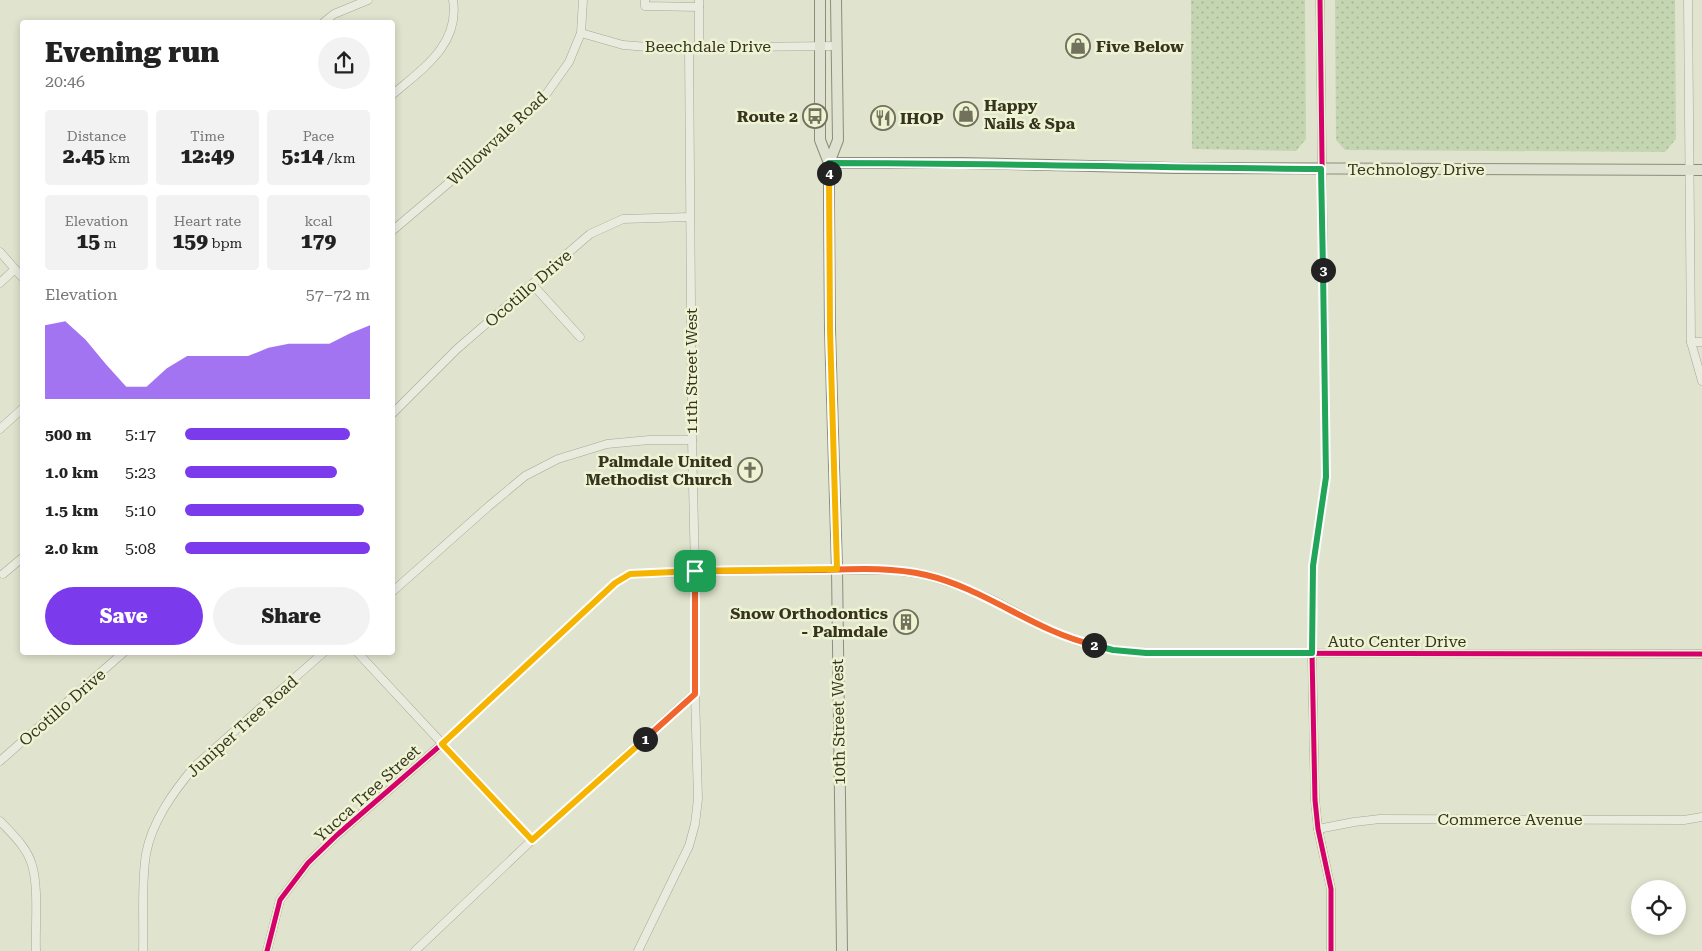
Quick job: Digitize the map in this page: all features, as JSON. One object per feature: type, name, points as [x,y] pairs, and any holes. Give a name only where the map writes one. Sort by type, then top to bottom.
[{"type":"main road","name":"10th Street West","points":[[820,0],[820,140],[829,163],[830,330],[837,569],[842,951]]},
{"type":"main road","name":"10th Street West","points":[[829,163],[838,140],[836,0]]},
{"type":"main road","name":"Technology Drive","points":[[829,163],[962,163],[1176,168],[1702,170]]},
{"type":"street","points":[[326,20],[334,14],[368,0]]},
{"type":"street","points":[[395,92],[437,56],[448,38],[455,12],[453,0]]},
{"type":"street","name":"Willowvale Road","points":[[395,228],[484,153],[548,93],[569,62],[581,33],[582,0]]},
{"type":"street","points":[[1320,0],[1326,477],[1313,566],[1312,653],[1315,800],[1318,829],[1331,889],[1331,951]]},
{"type":"street","points":[[1688,0],[1691,342],[1702,381]]},
{"type":"street","points":[[645,3],[699,3],[699,47]]},
{"type":"street","name":"Beechdale Drive","points":[[581,33],[623,45],[660,48],[837,46]]},
{"type":"street","name":"11th Street West","points":[[638,951],[689,846],[695,824],[698,799],[695,694],[689,47]]},
{"type":"street","name":"Ocotillo Drive","points":[[395,411],[457,349],[590,234],[623,219],[690,217]]},
{"type":"street","points":[[0,252],[20,274]]},
{"type":"street","points":[[0,283],[16,269]]},
{"type":"street","points":[[532,284],[580,337]]},
{"type":"street","points":[[1691,342],[1702,342]]},
{"type":"street","points":[[0,429],[20,412]]},
{"type":"street","points":[[395,589],[525,476],[558,459],[607,444],[649,440],[692,440]]},
{"type":"street","points":[[3,574],[20,560]]},
{"type":"street","name":"Yucca Tree Street","points":[[267,951],[280,900],[308,863],[344,829],[442,744],[615,583],[630,574],[837,569]]},
{"type":"street","name":"Auto Center Drive","points":[[837,569],[894,570],[926,575],[960,586],[993,600],[1080,642],[1113,650],[1146,653],[1702,654]]},
{"type":"street","name":"Ocotillo Drive","points":[[0,761],[121,655]]},
{"type":"street","name":"Juniper Tree Road","points":[[143,951],[144,872],[153,832],[166,805],[195,766],[321,655]]},
{"type":"street","points":[[360,655],[532,840]]},
{"type":"street","points":[[415,951],[532,840],[695,694]]},
{"type":"street","name":"Commerce Avenue","points":[[1318,829],[1380,819],[1684,820],[1702,817]]},
{"type":"street","points":[[0,821],[22,846],[32,865],[35,889],[36,951]]},
{"type":"green space","points":[[1191,0],[1305,0],[1306,139],[1296,151],[1192,149]]},
{"type":"green space","points":[[1335,0],[1675,0],[1676,139],[1665,152],[1345,150],[1336,140]]},
{"type":"cycle path","points":[[1320,0],[1326,477],[1313,566],[1312,653],[1315,800],[1318,829],[1331,889],[1331,951]]},
{"type":"cycle path","points":[[267,951],[280,900],[308,863],[337,835],[442,744],[615,583],[631,574],[759,570],[893,570],[926,575],[960,586],[993,600],[1048,629],[1080,642],[1113,650],[1146,653],[1702,654]]},
{"type":"place","name":"Five Below","points":[[1078,46]]},
{"type":"place","name":"Happy Nails & Spa","points":[[966,114]]},
{"type":"place","name":"Route 2","points":[[815,116]]},
{"type":"place","name":"IHOP","points":[[883,118]]},
{"type":"place","name":"Palmdale United Methodist Church","points":[[750,470]]},
{"type":"place","name":"Snow Orthodontics - Palmdale","points":[[906,622]]},
{"type":"route","points":[[695,571],[630,574],[615,583],[442,744],[532,840],[695,694],[695,571],[894,570],[926,575],[960,586],[993,600],[1048,629],[1080,642],[1113,650],[1146,653],[1312,653],[1313,566],[1326,477],[1321,169],[962,163],[829,163],[830,330],[837,569],[695,571]]}]
